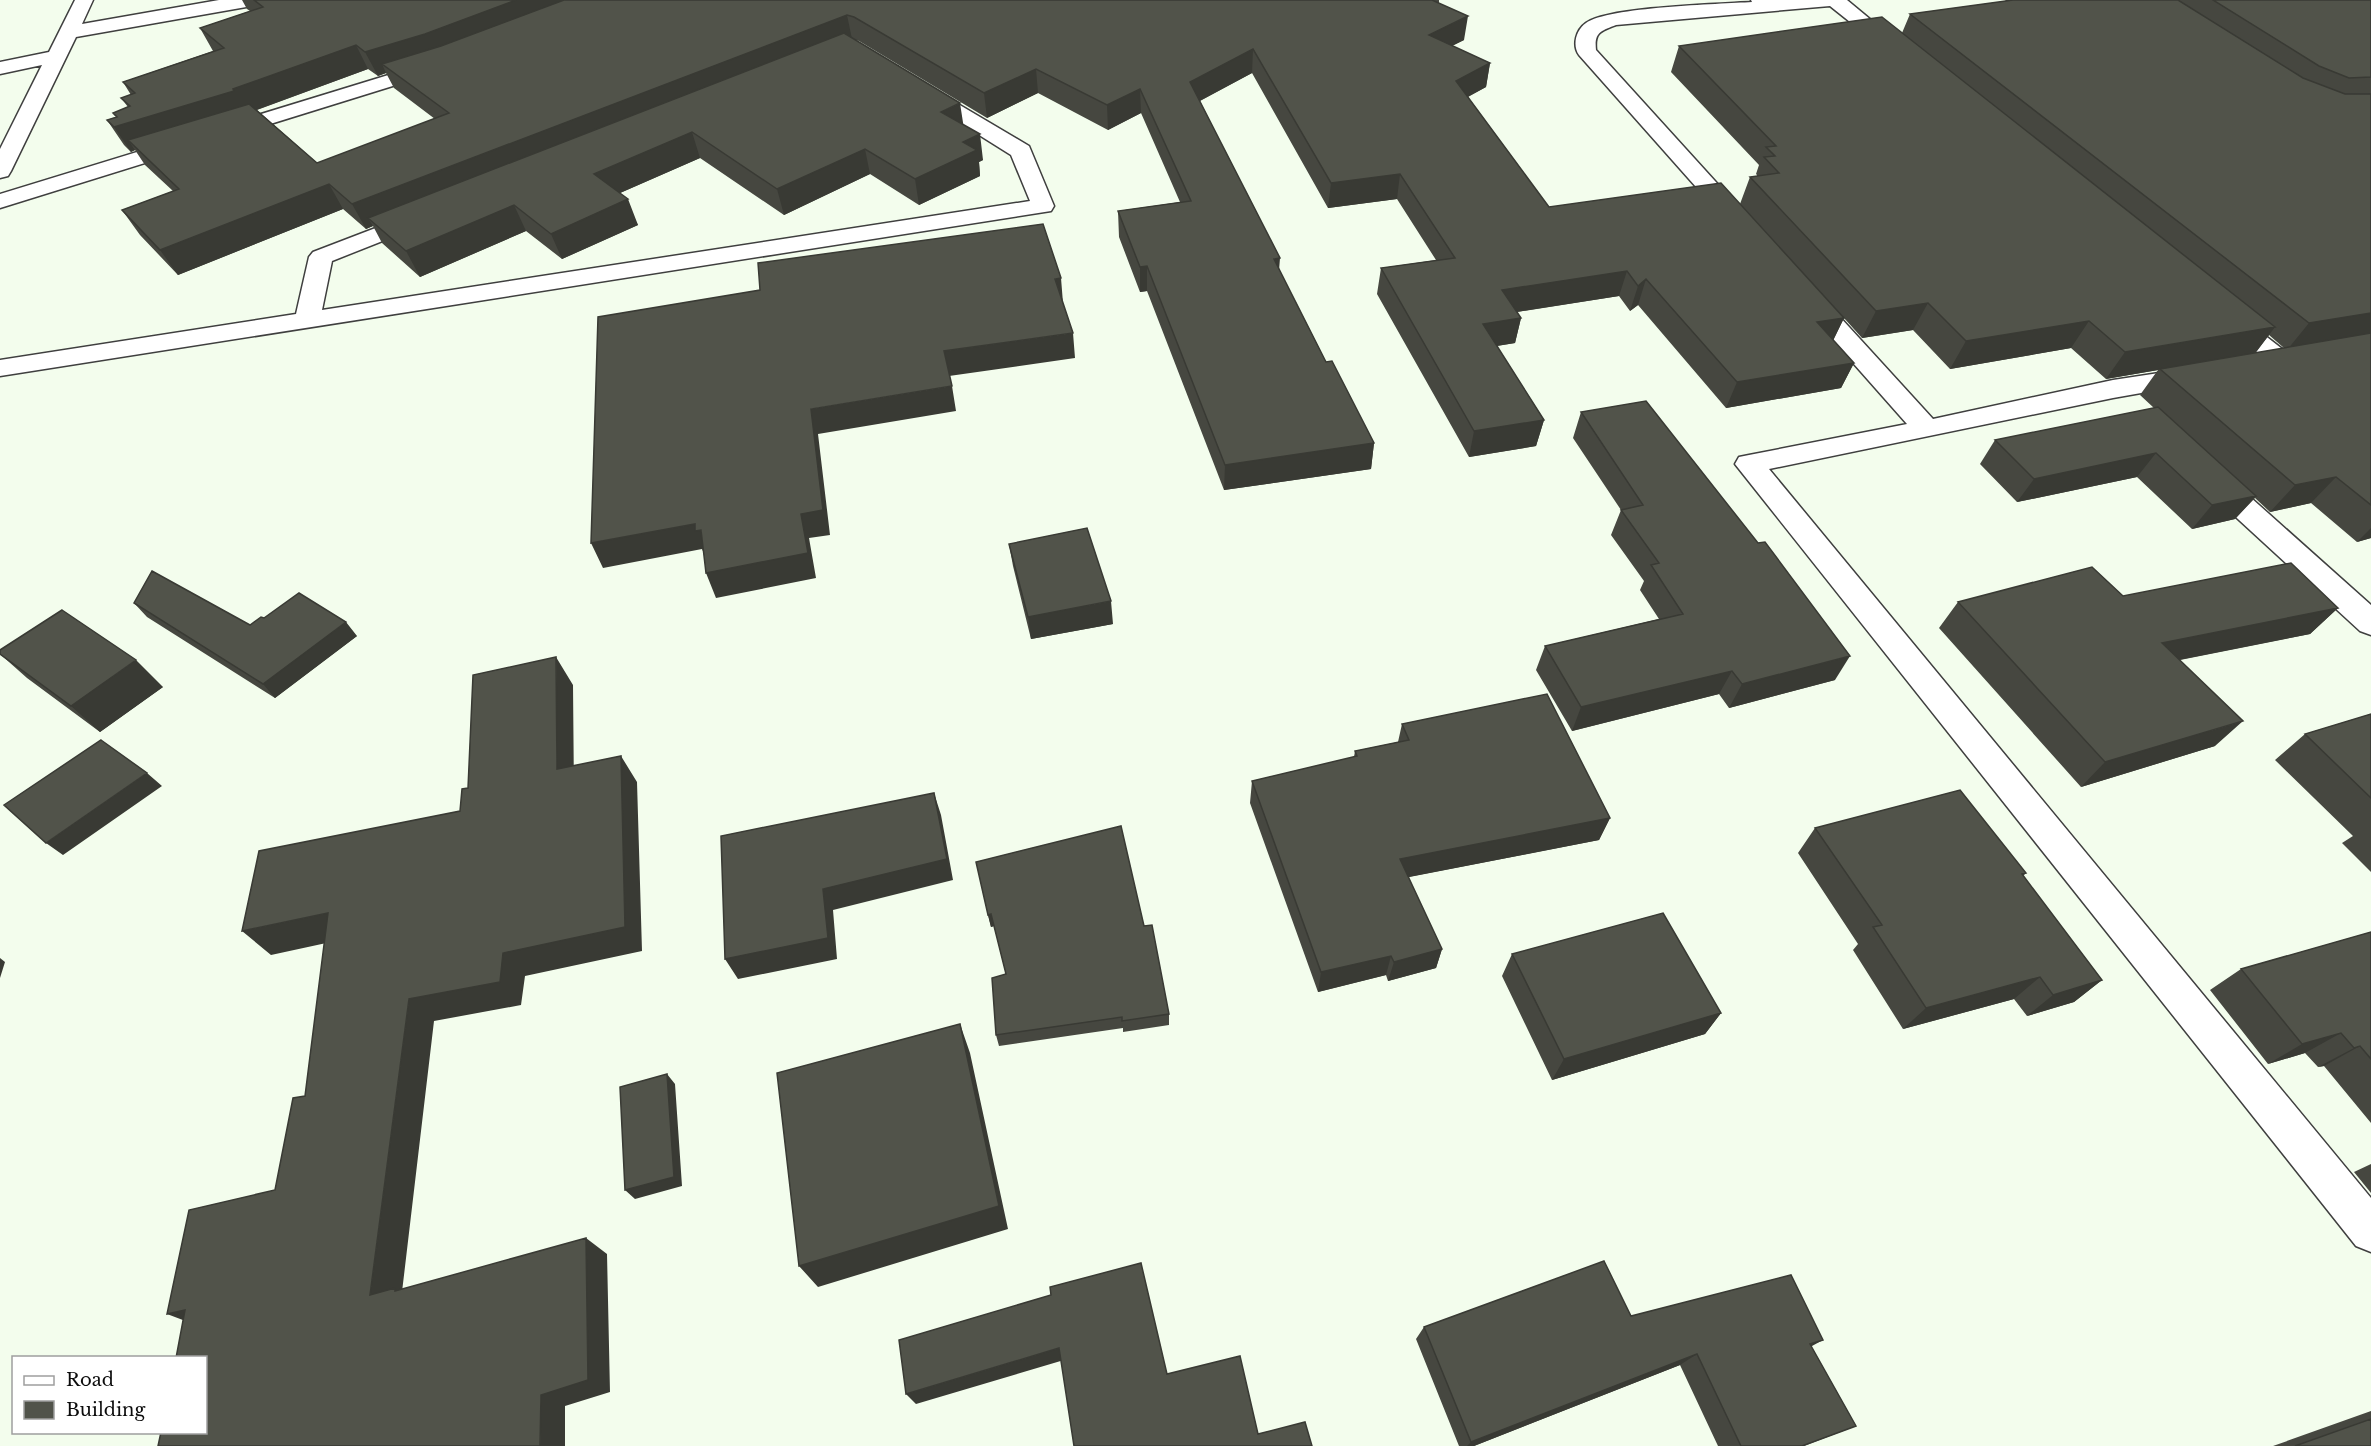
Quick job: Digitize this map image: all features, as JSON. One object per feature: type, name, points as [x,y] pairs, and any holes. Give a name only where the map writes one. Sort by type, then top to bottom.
[{"type":"street","points":[[0,171],[84,0]]},
{"type":"street","points":[[69,32],[252,0]]},
{"type":"street","points":[[1753,236],[1586,51],[1585,37],[1592,27],[1613,19],[1764,3],[1833,0],[1910,60]]},
{"type":"street","points":[[0,68],[57,56]]},
{"type":"street","points":[[0,201],[455,60]]},
{"type":"street","points":[[0,368],[1043,206],[1021,151],[901,77]]},
{"type":"street","points":[[308,319],[321,257],[442,209]]},
{"type":"street","points":[[1792,280],[1927,429]]},
{"type":"street","points":[[2206,301],[2292,359],[2113,389],[1749,464],[2371,1231]]},
{"type":"street","points":[[2113,389],[2139,413]]},
{"type":"street","points":[[2190,459],[2371,623]]},
{"type":"building","points":[[254,0],[516,0],[425,34],[365,52],[356,45],[233,89],[234,91],[114,127],[107,120],[117,117],[113,113],[130,106],[121,98],[135,93],[123,82],[224,48],[200,28],[263,7]]},
{"type":"building","points":[[564,0],[1432,0],[1468,16],[1429,35],[1490,63],[1456,81],[1549,207],[1721,183],[1844,318],[1817,322],[1854,363],[1737,382],[1646,279],[1638,286],[1627,271],[1502,290],[1521,318],[1483,324],[1544,420],[1474,431],[1381,268],[1455,258],[1400,174],[1331,183],[1253,49],[1190,82],[1280,258],[1274,259],[1326,362],[1332,361],[1374,443],[1225,465],[1147,266],[1140,267],[1118,211],[1191,201],[1140,89],[1107,105],[1036,69],[984,93],[847,15],[352,204],[329,184],[160,250],[122,210],[179,189],[128,140],[249,104],[317,163],[449,113],[382,64],[441,46]]},
{"type":"building","points":[[2013,0],[2178,0],[2303,78],[2345,94],[2371,94],[2371,313],[2309,323],[1910,14]]},
{"type":"building","points":[[2213,0],[2371,0],[2371,77],[2349,78],[2319,66]]},
{"type":"building","points":[[1882,17],[2275,327],[2125,352],[2089,321],[1966,341],[1928,303],[1876,311],[1750,177],[1779,173],[1764,157],[1775,156],[1766,147],[1776,146],[1679,46]]},
{"type":"building","points":[[844,33],[960,103],[941,112],[980,134],[963,142],[977,150],[915,179],[865,149],[777,189],[692,132],[594,174],[628,199],[551,234],[514,205],[406,251],[368,218]]},
{"type":"building","points":[[1043,224],[1061,278],[1055,279],[1073,333],[944,351],[952,386],[811,409],[823,510],[801,514],[808,553],[706,573],[701,530],[695,531],[695,524],[591,543],[598,317],[760,290],[758,263]]},
{"type":"building","points":[[2371,333],[2371,505],[2336,477],[2295,485],[2160,369]]},
{"type":"building","points":[[1646,401],[1758,543],[1765,542],[1850,656],[1742,684],[1732,671],[1581,707],[1545,646],[1683,614],[1651,565],[1659,563],[1621,510],[1643,505],[1581,412]]},
{"type":"building","points":[[2158,407],[2256,496],[2212,505],[2156,453],[2034,479],[1995,440]]},
{"type":"building","points":[[1087,528],[1111,601],[1028,617],[1009,544]]},
{"type":"building","points":[[2291,563],[2338,608],[2162,643],[2243,721],[2105,762],[1958,602],[2092,567],[2123,596]]},
{"type":"building","points":[[152,571],[250,625],[299,593],[346,622],[263,684],[134,603]]},
{"type":"building","points":[[62,610],[136,660],[71,706],[0,654],[0,650]]},
{"type":"building","points":[[556,657],[557,769],[621,756],[625,927],[503,953],[500,982],[409,999],[370,1295],[395,1288],[395,1291],[586,1238],[588,1380],[541,1395],[540,1446],[158,1446],[161,1434],[207,1434],[207,1356],[176,1356],[185,1310],[167,1314],[189,1210],[275,1190],[293,1098],[305,1096],[328,913],[242,931],[259,851],[460,811],[462,789],[468,788],[473,675]]},
{"type":"building","points":[[1547,694],[1610,818],[1400,859],[1442,949],[1394,962],[1391,956],[1321,972],[1252,781],[1357,756],[1355,751],[1409,740],[1402,724]]},
{"type":"building","points":[[2371,714],[2371,798],[2305,734]]},
{"type":"building","points":[[101,740],[147,773],[46,843],[4,805]]},
{"type":"building","points":[[1960,790],[2026,873],[2022,874],[2102,980],[2053,995],[2040,977],[1926,1008],[1873,927],[1882,925],[1815,828]]},
{"type":"building","points":[[934,793],[947,859],[823,889],[828,938],[725,959],[721,836]]},
{"type":"building","points":[[1121,826],[1144,926],[1152,925],[1169,1014],[1122,1021],[1122,1017],[996,1035],[992,978],[1006,974],[991,914],[988,915],[976,862]]},
{"type":"building","points":[[1663,913],[1721,1013],[1564,1059],[1512,954]]},
{"type":"building","points":[[2371,932],[2371,1059],[2360,1046],[2354,1048],[2341,1033],[2302,1044],[2241,969]]},
{"type":"building","points":[[960,1024],[999,1206],[799,1266],[777,1073]]},
{"type":"building","points":[[667,1074],[674,1177],[625,1190],[620,1087]]},
{"type":"building","points":[[1604,1261],[1631,1316],[1791,1275],[1823,1340],[1810,1344],[1856,1426],[1802,1446],[1741,1446],[1697,1354],[1471,1442],[1424,1327]]},
{"type":"building","points":[[1141,1263],[1167,1374],[1240,1356],[1258,1434],[1305,1422],[1312,1446],[1074,1446],[1059,1348],[906,1394],[899,1340],[1051,1295],[1050,1287]]},
{"type":"building","points":[[2371,1419],[2371,1446],[2295,1446]]}]
